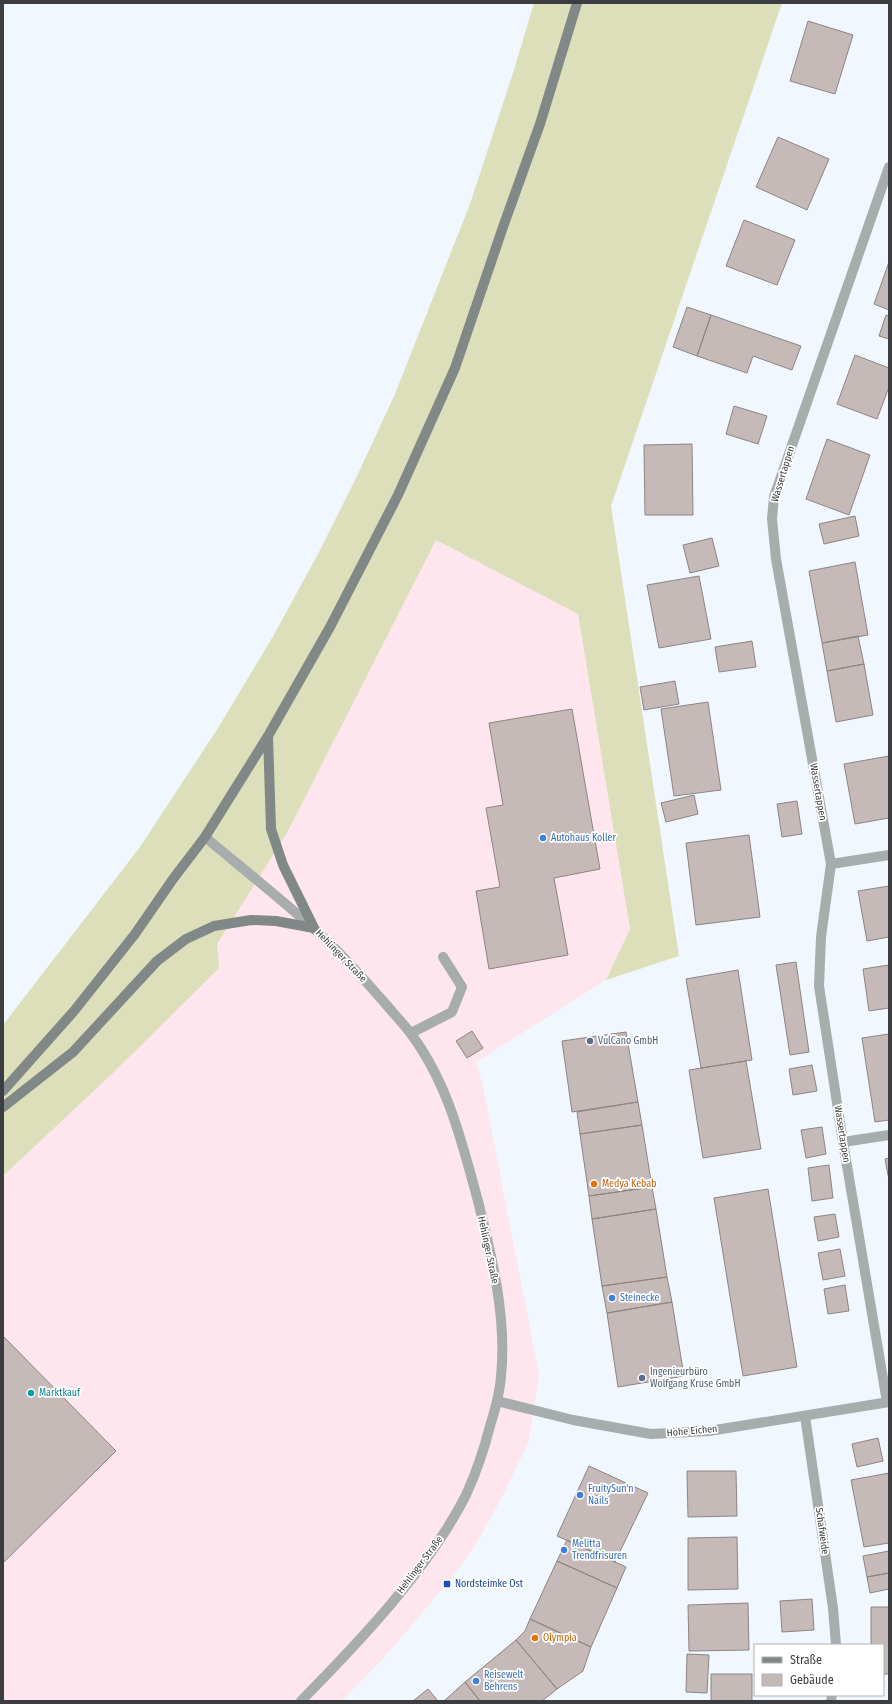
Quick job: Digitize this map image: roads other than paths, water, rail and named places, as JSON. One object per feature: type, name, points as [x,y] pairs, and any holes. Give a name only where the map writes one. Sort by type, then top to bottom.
[{"type":"street","points":[[3,1091],[74,1011],[125,946],[205,837],[268,736],[330,627],[398,495],[455,368],[540,124],[577,3]]},
{"type":"street","name":"Wassertappen","points":[[888,1402],[843,1142],[819,986],[821,937],[831,864],[776,559],[772,520],[774,497],[889,167]]},
{"type":"street","points":[[268,736],[271,829],[283,865],[314,928]]},
{"type":"street","name":"Hehlinger Straße","points":[[205,837],[314,928],[359,974],[411,1034],[435,1072],[449,1102],[463,1146],[481,1216],[498,1295],[502,1344],[501,1375],[497,1402],[476,1471],[465,1497],[438,1541],[409,1582],[301,1701]]},
{"type":"street","points":[[831,864],[889,855]]},
{"type":"street","points":[[3,1107],[73,1052],[157,961],[186,939],[214,926],[252,920],[276,921],[314,928]]},
{"type":"street","points":[[411,1034],[452,1012],[462,987],[443,957]]},
{"type":"street","points":[[843,1142],[889,1135]]},
{"type":"street","name":"Hohe Eichen","points":[[497,1402],[573,1420],[651,1434],[709,1431],[888,1402]]},
{"type":"street","name":"Schafweide","points":[[805,1416],[833,1608],[836,1644]]},
{"type":"place","name":"Autohaus Koller","points":[[543,838]]},
{"type":"place","name":"VulCano GmbH","points":[[590,1041]]},
{"type":"place","name":"Medya Kebab","points":[[594,1184]]},
{"type":"place","name":"Steinecke","points":[[612,1298]]},
{"type":"place","name":"Ingenieurbüro Wolfgang Kruse GmbH","points":[[642,1378]]},
{"type":"place","name":"Marktkauf","points":[[31,1393]]},
{"type":"place","name":"FruitySun'n Nails","points":[[580,1495]]},
{"type":"place","name":"Melitta Trendfrisuren","points":[[564,1550]]},
{"type":"place","name":"Nordsteimke Ost","points":[[447,1584]]},
{"type":"place","name":"Olympia","points":[[535,1638]]},
{"type":"place","name":"Reisewelt Behrens","points":[[476,1681]]}]
